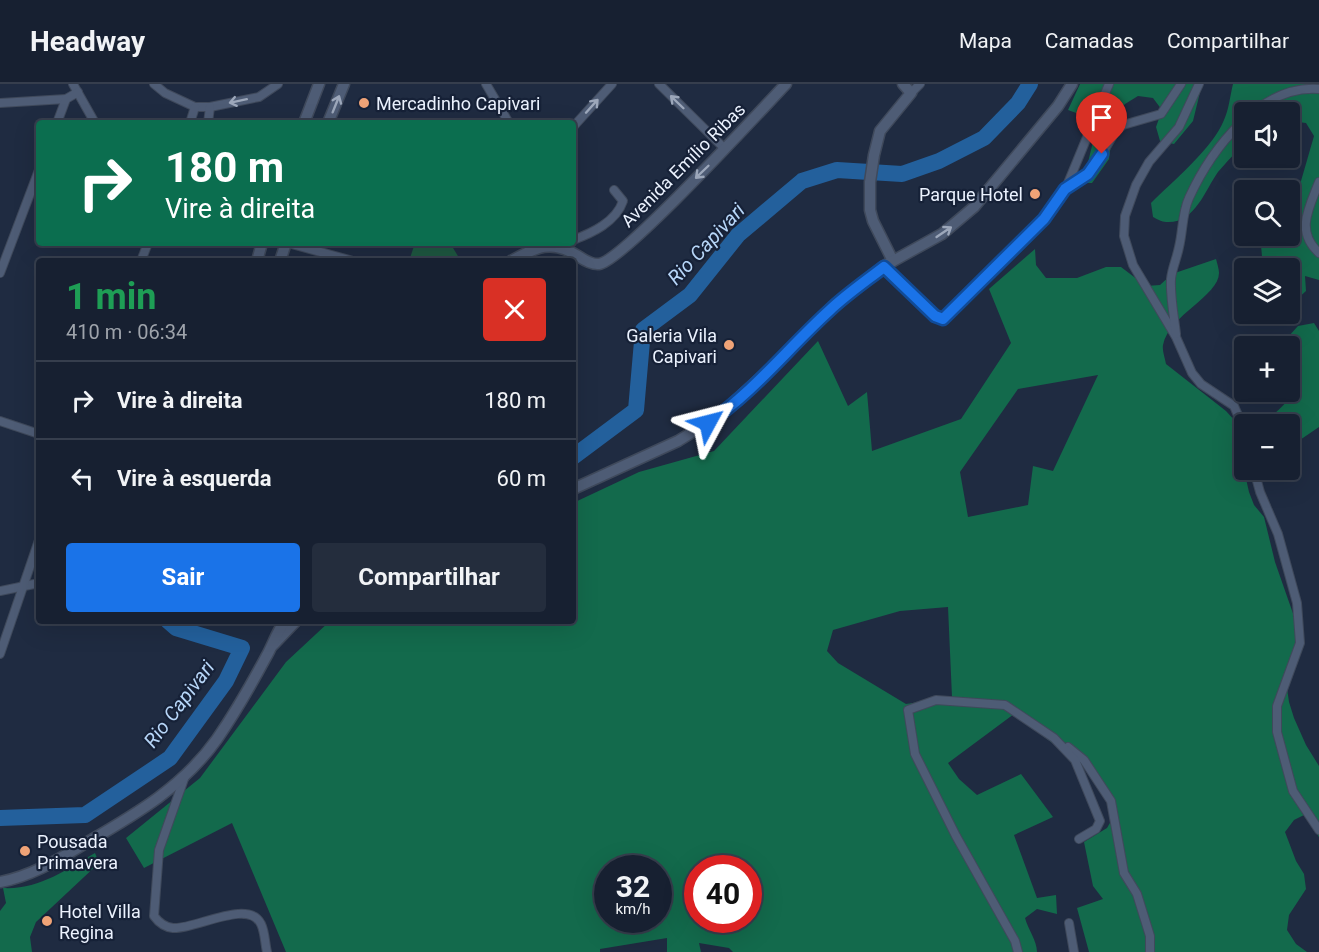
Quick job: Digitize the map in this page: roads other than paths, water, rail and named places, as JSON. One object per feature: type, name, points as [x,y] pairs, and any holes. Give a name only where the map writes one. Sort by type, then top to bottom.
[{"type":"street","points":[[73,84],[93,120]]},
{"type":"street","points":[[154,84],[165,93],[195,107],[210,107],[259,97],[278,84]]},
{"type":"street","points":[[305,120],[319,84]]},
{"type":"street","points":[[329,120],[344,84]]},
{"type":"street","points":[[486,84],[507,120]]},
{"type":"street","points":[[576,124],[612,84]]},
{"type":"street","points":[[659,84],[725,148]]},
{"type":"street","name":"Avenida Emílio Ribas","points":[[573,246],[591,263],[600,264],[610,259],[652,222],[786,84]]},
{"type":"street","points":[[903,84],[911,93]]},
{"type":"street","points":[[920,84],[880,131],[870,182],[870,210],[889,264],[935,316],[943,319],[1044,219],[1065,189],[1108,84]]},
{"type":"street","points":[[576,488],[678,441],[720,415],[831,309],[889,264],[942,234],[974,207],[1058,106],[1072,84]]},
{"type":"street","points":[[1065,189],[1079,181],[1095,166],[1115,132],[1123,125],[1161,114],[1180,84]]},
{"type":"street","points":[[1199,84],[1179,127],[1149,162],[1136,185],[1125,216],[1125,245],[1133,265],[1176,337],[1192,373],[1201,384],[1234,406],[1237,414]]},
{"type":"street","points":[[1176,337],[1171,280],[1174,264],[1189,198],[1212,158],[1238,118],[1250,107],[1281,90],[1297,86],[1319,89]]},
{"type":"street","points":[[0,103],[66,99],[78,92]]},
{"type":"street","points":[[58,120],[66,99]]},
{"type":"street","points":[[191,120],[195,107]]},
{"type":"street","points":[[208,120],[210,107]]},
{"type":"street","points":[[0,273],[3,254],[36,177]]},
{"type":"street","points":[[1319,182],[1306,216],[1306,233],[1309,244],[1319,253]]},
{"type":"street","points":[[576,243],[603,226],[620,209],[623,201],[614,190]]},
{"type":"street","points":[[298,246],[342,258]]},
{"type":"street","points":[[517,258],[541,246]]},
{"type":"street","points":[[0,421],[36,434]]},
{"type":"street","points":[[1257,480],[1278,534],[1297,603],[1300,643],[1277,706],[1277,732],[1293,791],[1319,830]]},
{"type":"street","points":[[0,654],[36,549]]},
{"type":"street","points":[[0,591],[36,584]]},
{"type":"street","points":[[273,645],[276,634],[283,624]]},
{"type":"street","points":[[0,882],[26,875],[48,865],[141,812],[186,775],[217,739],[273,645],[293,624]]},
{"type":"street","points":[[1018,952],[1015,941],[956,836],[915,754],[908,710],[936,700],[1005,705],[1084,759],[1111,801],[1124,873],[1137,894],[1150,936],[1150,952]]},
{"type":"street","points":[[1054,738],[1075,760],[1100,820],[1096,829],[1079,839]]},
{"type":"street","points":[[186,775],[159,850],[154,916],[160,924],[174,928],[240,913],[253,916],[261,923],[267,952]]},
{"type":"street","points":[[1069,923],[1074,952]]},
{"type":"waterway","name":"Rio Capivari","points":[[576,455],[636,410],[643,330],[690,295],[738,235],[802,181],[837,170],[902,174],[939,161],[984,138],[1018,103],[1030,84]]},
{"type":"waterway","name":"Rio Capivari","points":[[0,818],[85,815],[170,758],[226,681],[242,648],[176,628],[171,624]]},
{"type":"place","name":"Mercadinho Capivari","points":[[364,103]]},
{"type":"place","name":"Parque Hotel","points":[[1035,194]]},
{"type":"place","name":"Galeria Vila Capivari","points":[[729,345]]},
{"type":"place","name":"Pousada Primavera","points":[[25,851]]},
{"type":"place","name":"Hotel Villa Regina","points":[[47,921]]}]
